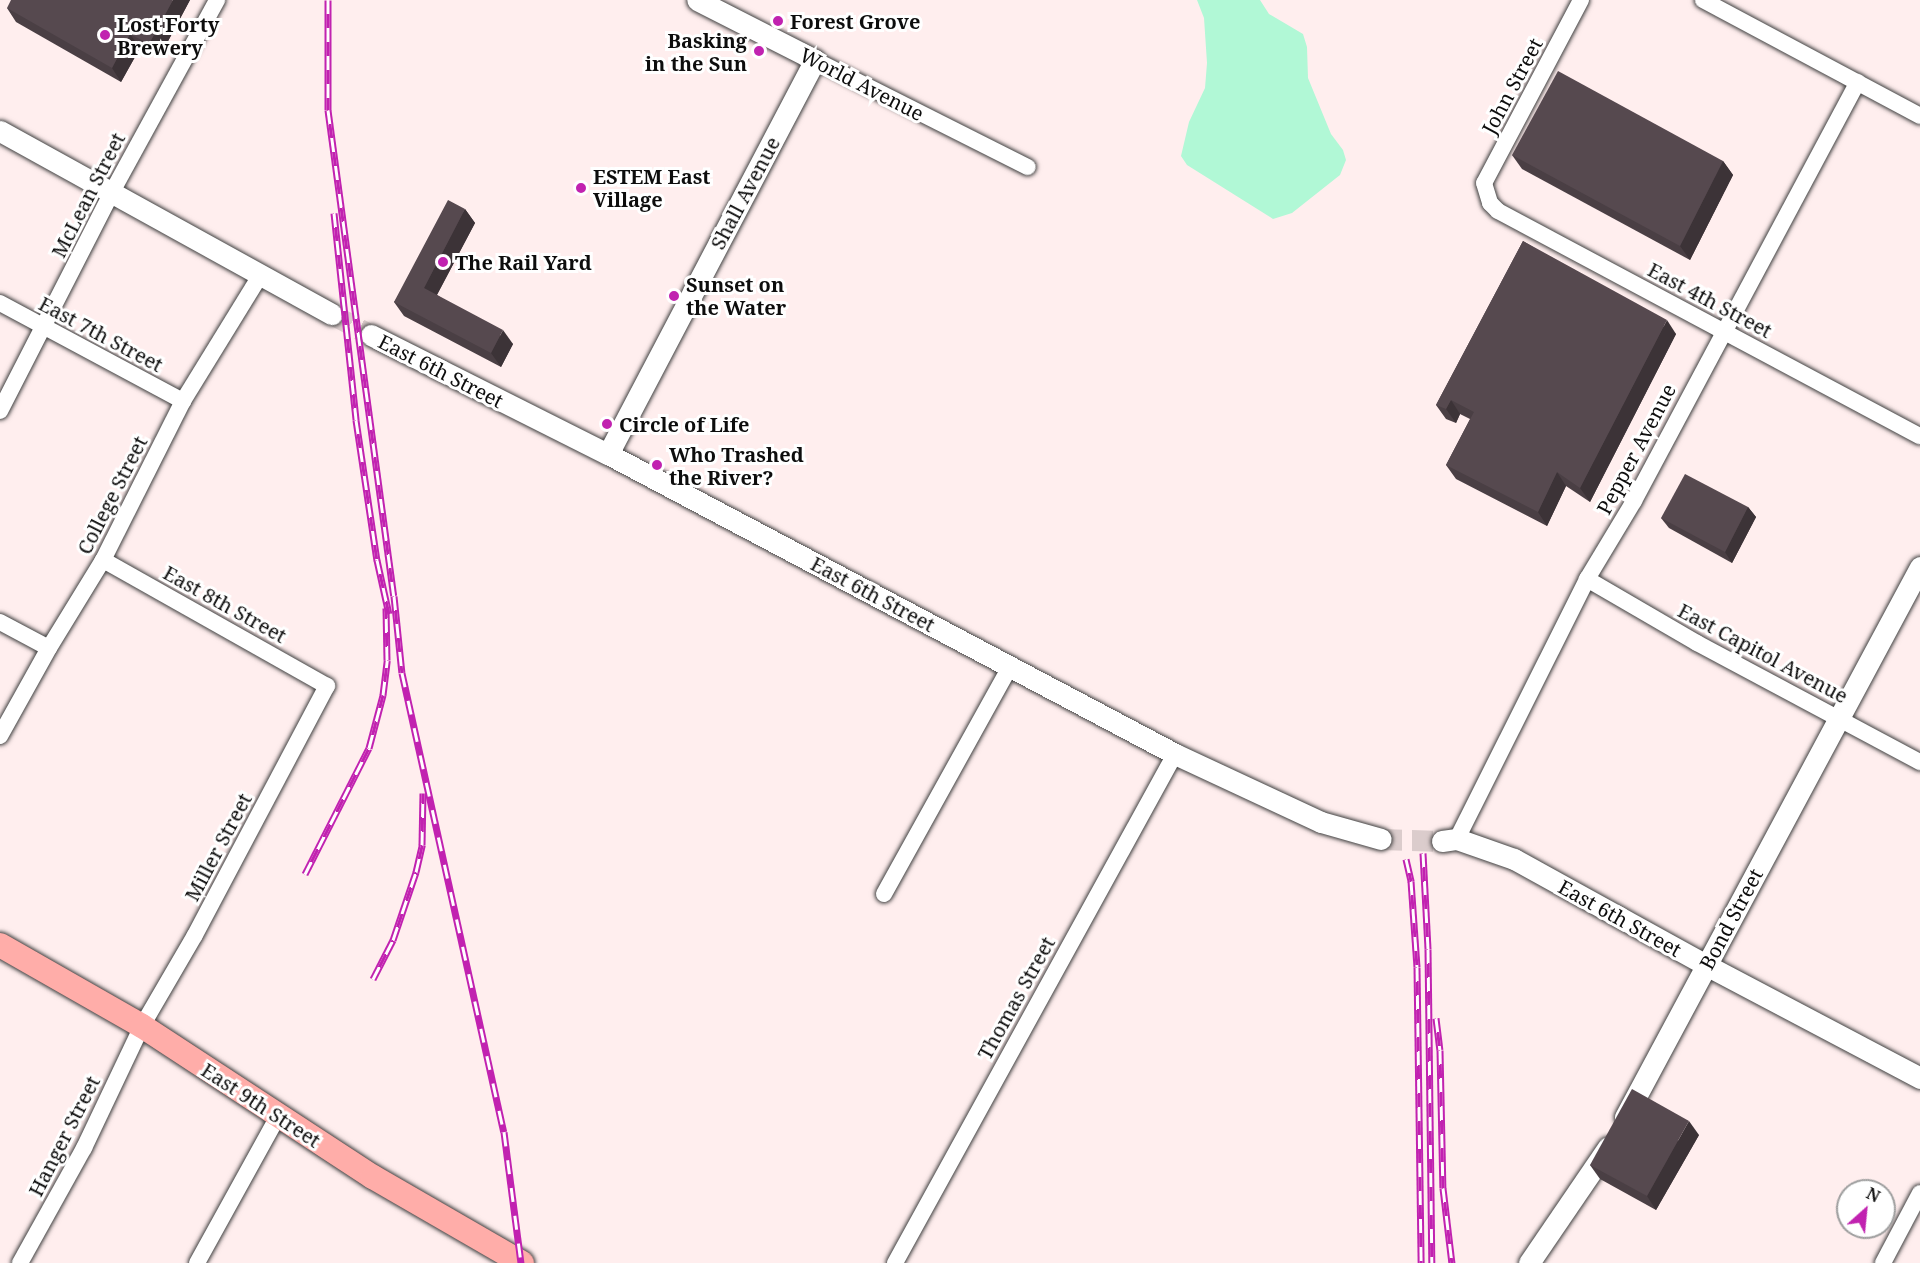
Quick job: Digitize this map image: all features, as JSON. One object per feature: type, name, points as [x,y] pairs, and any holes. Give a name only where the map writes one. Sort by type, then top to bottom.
[{"type":"main road","name":"East 9th Street","points":[[0,945],[142,1026],[373,1177],[522,1263]]},
{"type":"street","name":"McLean Street","points":[[0,411],[112,192],[217,0]]},
{"type":"street","name":"World Avenue","points":[[697,0],[1028,167]]},
{"type":"street","name":"John Street","points":[[1486,193],[1484,183],[1581,0]]},
{"type":"street","points":[[1702,0],[1920,116]]},
{"type":"street","name":"Shall Avenue","points":[[608,454],[815,60]]},
{"type":"street","name":"Pepper Avenue","points":[[1450,840],[1587,579],[1634,501],[1857,82]]},
{"type":"street","points":[[0,131],[332,314]]},
{"type":"street","name":"East 4th Street","points":[[1486,193],[1498,211],[1920,436]]},
{"type":"street","name":"College Street","points":[[0,736],[49,648],[103,560],[183,401],[261,274]]},
{"type":"street","name":"East 7th Street","points":[[0,303],[183,401]]},
{"type":"street","name":"East 6th Street","points":[[370,334],[608,454],[1175,754],[1321,822],[1381,839]]},
{"type":"street","name":"East 8th Street","points":[[103,560],[327,686]]},
{"type":"street","name":"Bond Street","points":[[1529,1263],[1542,1241],[1586,1183],[1614,1138],[1920,567]]},
{"type":"street","name":"East Capitol Avenue","points":[[1587,579],[1697,643],[1920,762]]},
{"type":"street","points":[[0,622],[49,648]]},
{"type":"street","points":[[884,894],[1010,667]]},
{"type":"street","name":"Miller Street","points":[[142,1026],[195,935],[327,686]]},
{"type":"street","name":"Thomas Street","points":[[895,1263],[1175,754]]},
{"type":"street","name":"East 6th Street","points":[[1450,840],[1514,859],[1706,965],[1920,1078]]},
{"type":"street","name":"Hanger Street","points":[[20,1263],[84,1148],[142,1026]]},
{"type":"street","points":[[196,1263],[278,1116]]},
{"type":"street","points":[[1883,1263],[1920,1193]]},
{"type":"shaded area","points":[[1197,0],[1260,0],[1269,14],[1303,34],[1307,47],[1308,78],[1331,134],[1343,150],[1346,160],[1340,175],[1292,213],[1273,219],[1187,165],[1181,156],[1189,122],[1205,88],[1207,63],[1204,18]]},
{"type":"building","name":"Lost Forty Brewery","points":[[11,0],[173,0],[149,44],[130,34],[112,68],[7,8]]},
{"type":"building","points":[[1558,71],[1723,161],[1680,246],[1512,155]]},
{"type":"building","points":[[448,200],[465,209],[424,288],[503,330],[491,353],[394,302]]},
{"type":"building","points":[[1523,241],[1667,320],[1580,488],[1557,472],[1538,512],[1446,465],[1474,412],[1451,400],[1446,409],[1436,405]]},
{"type":"building","points":[[1685,474],[1748,507],[1725,552],[1661,518]]},
{"type":"building","points":[[1632,1089],[1689,1121],[1647,1196],[1590,1165]]},
{"type":"tunnel","points":[[332,314],[371,335]]},
{"type":"tunnel","points":[[1381,839],[1442,841]]},
{"type":"railway","points":[[328,0],[328,110],[394,596],[402,673],[504,1132],[521,1263]]},
{"type":"railway","points":[[334,213],[356,420],[377,560],[389,614]]},
{"type":"railway","points":[[305,874],[369,748],[383,695],[387,660],[386,608]]},
{"type":"railway","points":[[373,979],[393,940],[416,872],[422,845],[423,793]]},
{"type":"railway","points":[[1423,853],[1428,949],[1432,1263]]},
{"type":"railway","points":[[1406,859],[1411,881],[1417,967],[1421,1263]]},
{"type":"railway","points":[[1436,1018],[1440,1050],[1443,1188],[1452,1263]]},
{"type":"place","name":"Forest Grove","points":[[778,21]]},
{"type":"place","name":"Lost Forty Brewery","points":[[105,35]]},
{"type":"place","name":"Basking in the Sun","points":[[759,51]]},
{"type":"place","name":"ESTEM East Village","points":[[581,188]]},
{"type":"place","name":"The Rail Yard","points":[[443,262]]},
{"type":"place","name":"Sunset on the Water","points":[[674,296]]},
{"type":"place","name":"Circle of Life","points":[[607,424]]},
{"type":"place","name":"Who Trashed the River?","points":[[657,465]]}]
